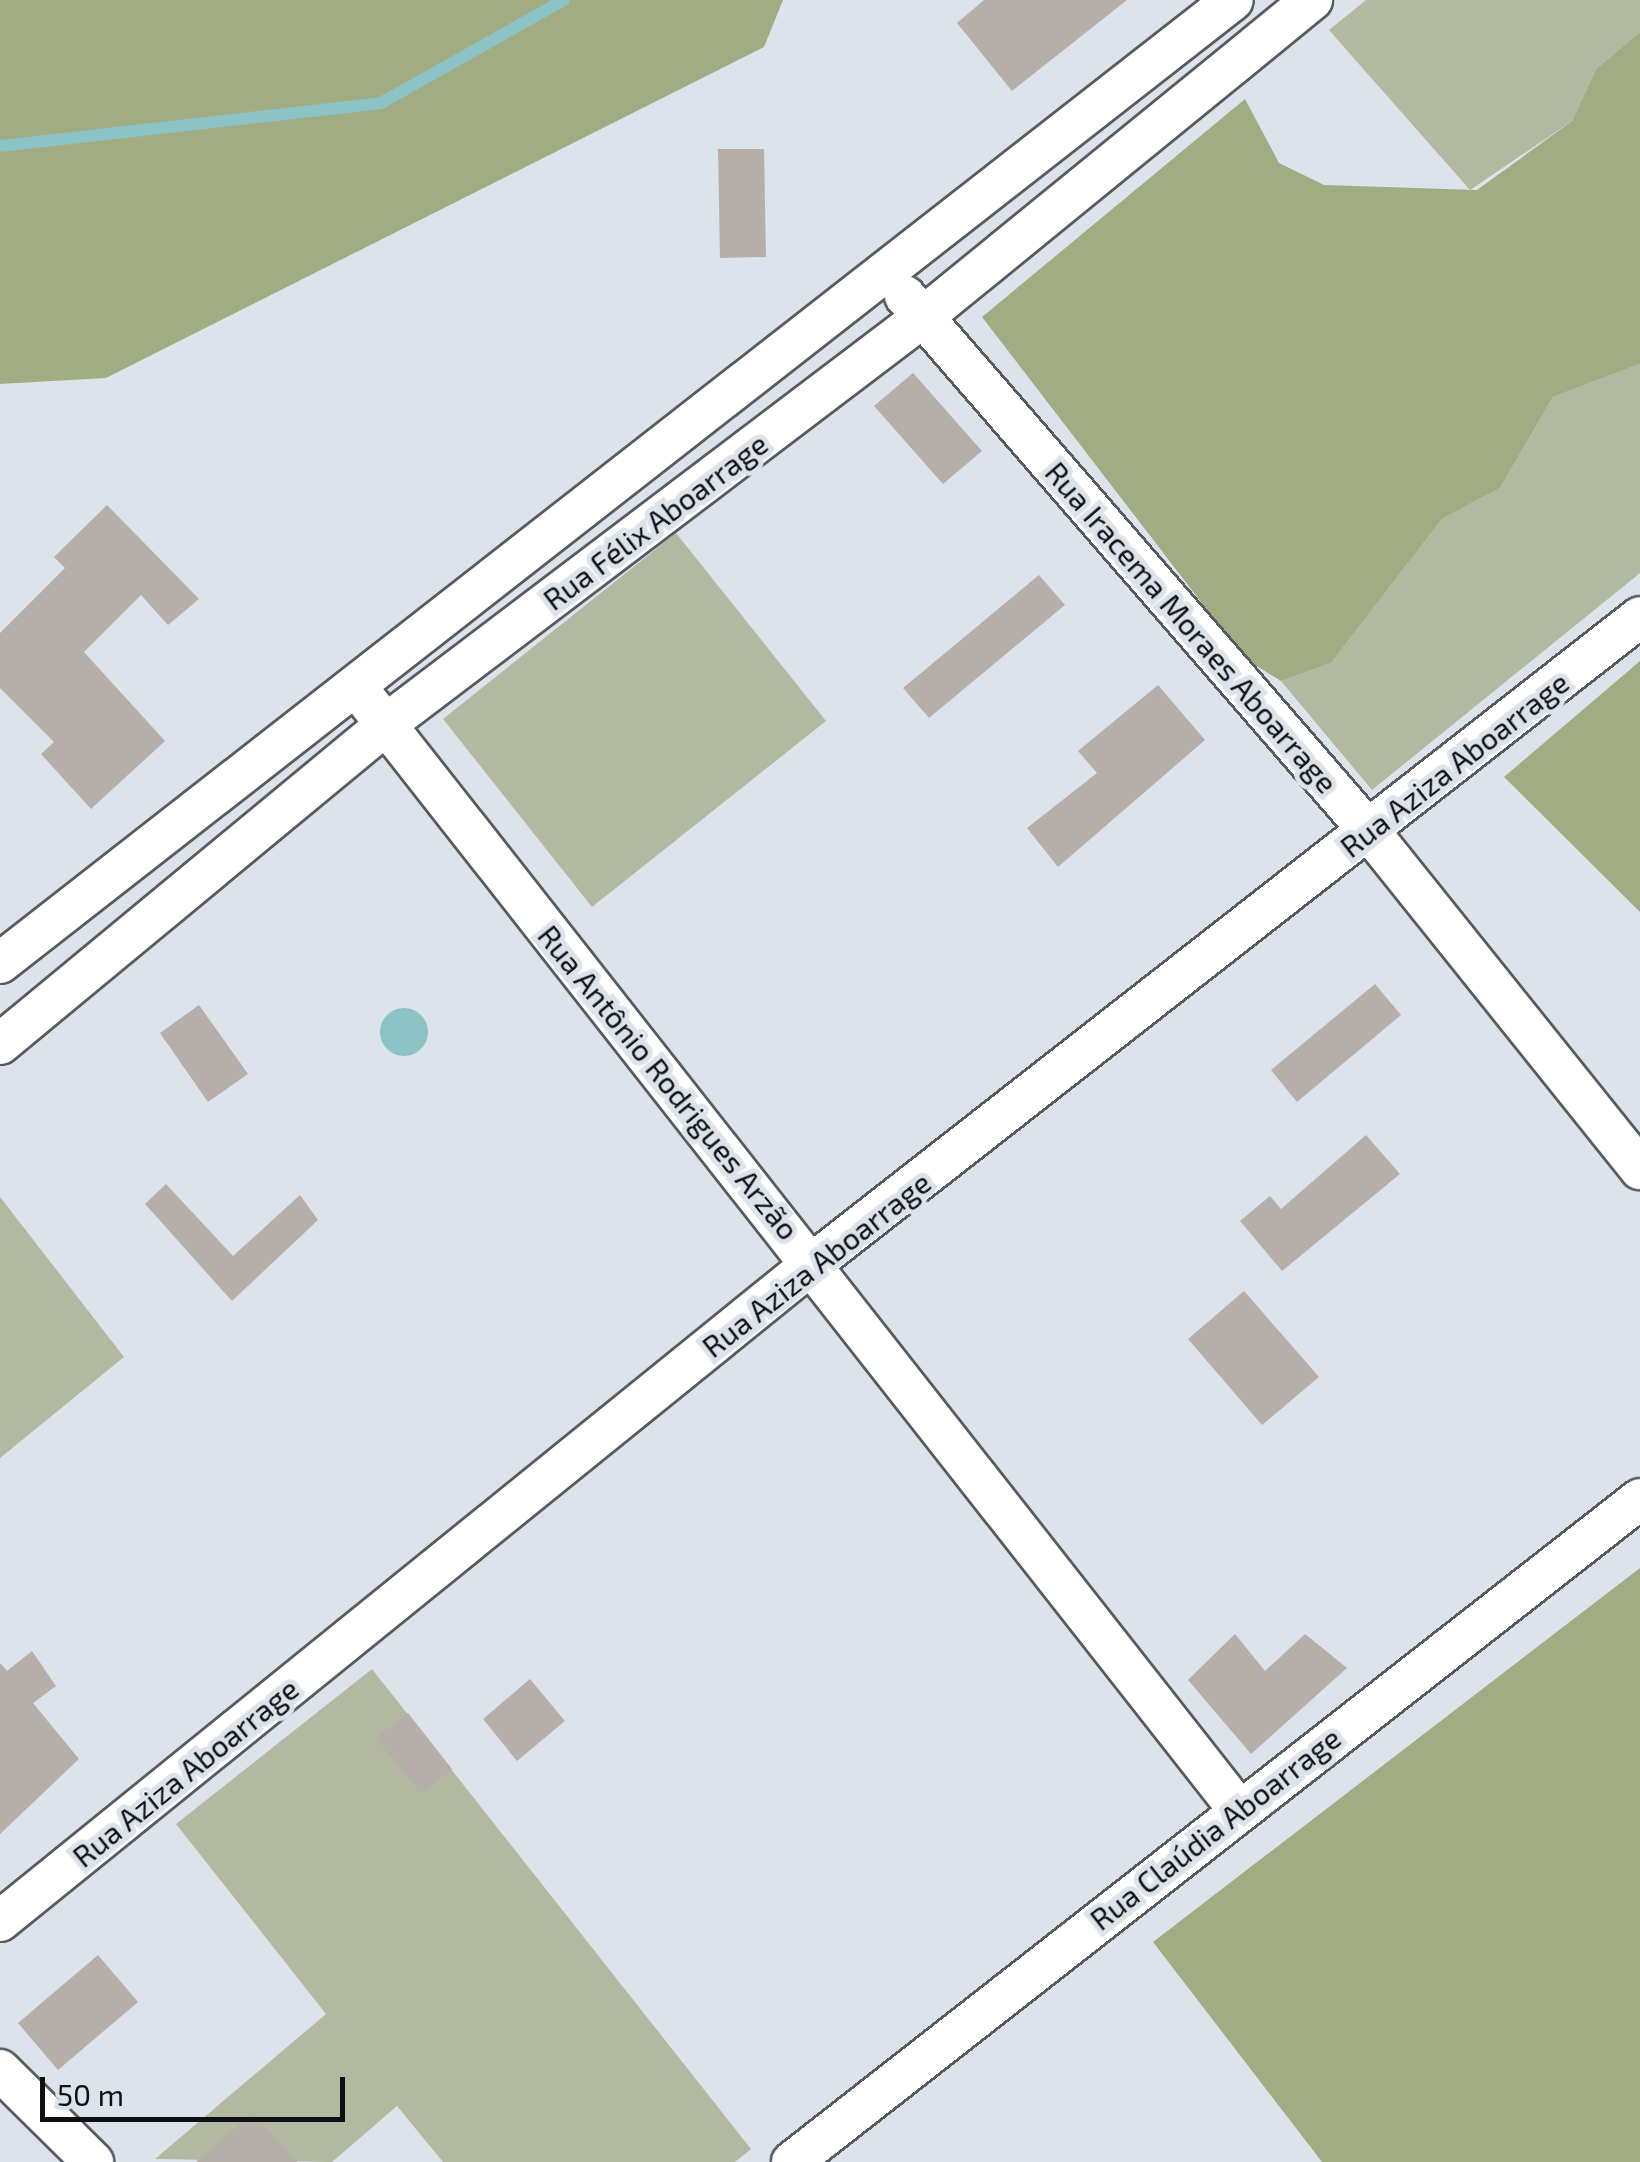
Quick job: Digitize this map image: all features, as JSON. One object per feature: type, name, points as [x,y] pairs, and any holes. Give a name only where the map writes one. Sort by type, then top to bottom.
[{"type":"street","name":"Rua Félix Aboarrage","points":[[0,964],[888,277],[1233,0]]},
{"type":"street","name":"Rua Félix Aboarrage","points":[[0,1044],[385,725],[923,317],[1312,0]]},
{"type":"street","name":"Rua Iracema Moraes Aboarrage","points":[[888,277],[1370,832],[1640,1169]]},
{"type":"street","name":"Rua Aziza Aboarrage","points":[[0,1921],[814,1263],[1370,832],[1640,617]]},
{"type":"street","name":"Rua Antônio Rodrigues Arzão","points":[[358,686],[814,1263],[1238,1809]]},
{"type":"street","name":"Rua Claúdia Aboarrage","points":[[792,2162],[1238,1809],[1640,1499]]},
{"type":"street","points":[[0,2070],[93,2162]]},
{"type":"green space","points":[[0,0],[783,0],[764,47],[106,378],[0,384]]},
{"type":"green space","points":[[1366,0],[1640,0],[1640,32],[1596,69],[1572,121],[1470,190],[1329,30]]},
{"type":"green space","points":[[1640,32],[1640,364],[1553,397],[1500,488],[1442,519],[1331,663],[1281,681],[1244,658],[982,317],[1245,99],[1279,163],[1324,185],[1477,190],[1572,121],[1596,69]]},
{"type":"green space","points":[[1640,364],[1640,573],[1372,790],[1281,681],[1331,663],[1442,519],[1500,488],[1553,397]]},
{"type":"green space","points":[[676,533],[826,721],[592,907],[443,719]]},
{"type":"green space","points":[[1640,661],[1640,912],[1504,777]]},
{"type":"green space","points":[[0,1197],[124,1357],[0,1458]]},
{"type":"green space","points":[[1640,1568],[1640,2162],[1322,2162],[1153,1942]]},
{"type":"green space","points":[[372,1669],[751,2149],[735,2162],[443,2162],[397,2106],[332,2162],[155,2159],[326,2014],[176,1824]]},
{"type":"water","points":[[404,1008],[421,1015],[428,1032],[421,1049],[404,1056],[387,1049],[380,1032],[387,1015]]},
{"type":"building","points":[[984,0],[1127,0],[1012,91],[957,23]]},
{"type":"building","points":[[718,149],[764,149],[766,257],[720,258]]},
{"type":"building","points":[[913,373],[982,451],[943,484],[874,406]]},
{"type":"building","points":[[107,505],[199,599],[168,625],[141,595],[84,652],[165,741],[91,809],[41,754],[54,742],[0,688],[0,633],[65,568],[54,557]]},
{"type":"building","points":[[1039,575],[1065,605],[929,718],[903,688]]},
{"type":"building","points":[[1158,685],[1205,740],[1058,867],[1027,828],[1097,773],[1078,751]]},
{"type":"building","points":[[1375,984],[1401,1015],[1297,1102],[1271,1070]]},
{"type":"building","points":[[199,1005],[248,1074],[208,1102],[160,1033]]},
{"type":"building","points":[[1366,1135],[1400,1174],[1282,1271],[1240,1221],[1270,1196],[1281,1209]]},
{"type":"building","points":[[166,1184],[233,1256],[300,1195],[318,1220],[232,1301],[145,1204]]},
{"type":"building","points":[[1244,1291],[1319,1377],[1262,1425],[1188,1339]]},
{"type":"building","points":[[1235,1634],[1265,1671],[1305,1634],[1347,1668],[1251,1754],[1188,1680]]},
{"type":"building","points":[[32,1651],[56,1686],[33,1703],[79,1759],[0,1834],[0,1663],[7,1671]]},
{"type":"building","points":[[530,1679],[565,1721],[517,1761],[483,1719]]},
{"type":"building","points":[[408,1713],[452,1769],[421,1794],[376,1738]]},
{"type":"building","points":[[98,1955],[138,2002],[58,2070],[18,2023]]},
{"type":"building","points":[[253,2112],[297,2162],[196,2162]]},
{"type":"waterway","points":[[0,146],[381,103],[564,0]]}]
